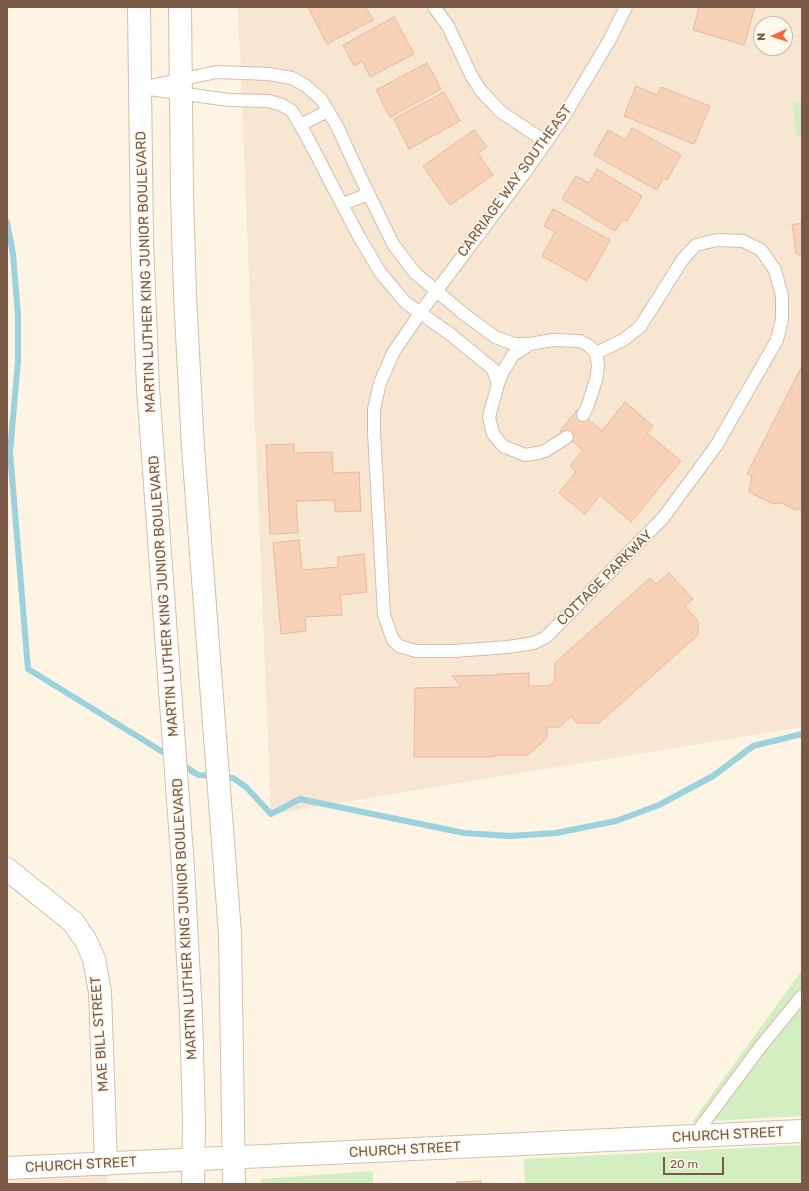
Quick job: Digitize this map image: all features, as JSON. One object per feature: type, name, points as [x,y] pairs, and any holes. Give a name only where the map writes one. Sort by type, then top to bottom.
[{"type":"main road","name":"MARTIN LUTHER KING JUNIOR BOULEVARD","points":[[139,7],[142,241],[148,380],[184,868],[191,1015],[194,1122],[193,1184]]},
{"type":"main road","points":[[180,7],[182,195],[185,295],[194,448],[230,934],[234,1184]]},
{"type":"main road","name":"MAE BILL STREET","points":[[7,869],[73,922],[86,941],[94,959],[100,992],[106,1164]]},
{"type":"main road","name":"CHURCH STREET","points":[[7,1168],[802,1131]]},
{"type":"lane","points":[[434,7],[448,26],[472,77],[482,92],[501,112],[546,142]]},
{"type":"lane","name":"CARRIAGE WAY SOUTHEAST","points":[[436,290],[524,174],[563,118],[609,41],[626,7]]},
{"type":"lane","points":[[181,87],[217,72],[269,74],[292,78],[306,86],[322,99],[337,126],[393,244],[415,273],[464,314],[495,337],[514,344],[530,344],[554,340],[580,341],[588,345],[596,353],[598,365],[596,380],[588,405],[583,415]]},
{"type":"lane","points":[[140,88],[181,87],[229,100],[270,101],[282,104],[292,111],[343,204],[358,235],[380,272],[405,302],[450,334],[493,369],[498,384]]},
{"type":"lane","points":[[300,125],[328,111]]},
{"type":"lane","points":[[343,204],[368,194]]},
{"type":"lane","name":"COTTAGE PARKWAY","points":[[436,290],[393,353],[380,383],[374,409],[384,615],[393,640],[399,646],[416,651],[454,651],[508,647],[534,643],[546,637],[663,518],[716,446],[777,340],[782,319],[782,296],[775,270],[761,250],[743,241],[717,240],[696,245],[683,260],[640,327],[623,340],[596,353]]},
{"type":"lane","points":[[530,344],[513,355],[502,373],[490,417],[493,434],[503,446],[526,455],[545,451],[567,437]]},
{"type":"lane","points":[[694,1136],[761,1046],[802,996]]},
{"type":"shaded area","points":[[238,7],[802,7],[802,727],[271,814]]},
{"type":"shaded area","points":[[106,1164],[108,1184],[7,1184],[7,1168]]},
{"type":"green space","points":[[793,103],[802,103],[802,136],[796,136]]},
{"type":"green space","points":[[802,970],[802,1116],[692,1122]]},
{"type":"green space","points":[[802,1145],[802,1184],[525,1184],[524,1159]]},
{"type":"green space","points":[[373,1171],[373,1184],[261,1184],[261,1179]]},
{"type":"building","points":[[308,7],[366,7],[373,20],[327,44]]},
{"type":"building","points":[[699,7],[755,7],[744,45],[693,30]]},
{"type":"building","points":[[394,17],[414,54],[370,77],[362,61],[354,66],[343,45]]},
{"type":"building","points":[[427,63],[441,89],[390,117],[376,90]]},
{"type":"building","points":[[636,86],[657,95],[661,87],[710,106],[694,144],[624,116]]},
{"type":"building","points":[[444,92],[460,121],[409,149],[394,119]]},
{"type":"building","points":[[632,128],[681,155],[667,180],[663,178],[657,190],[594,155],[608,130],[626,140]]},
{"type":"building","points":[[474,130],[487,147],[478,153],[493,175],[450,205],[423,166]]},
{"type":"building","points":[[597,169],[642,196],[627,221],[623,219],[615,231],[562,199],[576,176],[589,183]]},
{"type":"building","points":[[553,209],[610,240],[587,281],[542,256],[555,232],[544,226]]},
{"type":"building","points":[[802,223],[802,256],[796,253],[792,225]]},
{"type":"building","points":[[802,366],[802,508],[795,510],[782,503],[773,504],[749,492],[752,476],[747,474]]},
{"type":"building","points":[[625,402],[653,426],[647,433],[681,461],[631,522],[600,495],[585,514],[559,493],[576,472],[570,466],[583,450],[560,431],[577,410],[602,431]]},
{"type":"building","points":[[294,444],[294,453],[332,452],[333,473],[359,472],[361,511],[335,512],[334,500],[296,501],[298,533],[270,534],[266,445]]},
{"type":"building","points":[[299,540],[302,570],[338,567],[338,557],[364,554],[367,592],[340,595],[342,615],[305,617],[306,631],[281,634],[273,543]]},
{"type":"building","points":[[669,573],[693,599],[685,606],[698,621],[698,635],[599,723],[577,723],[571,716],[560,727],[547,727],[547,738],[528,755],[496,755],[494,757],[414,757],[415,688],[462,687],[452,676],[529,673],[529,686],[549,686],[555,681],[555,663],[650,578],[656,584]]},
{"type":"building","points":[[481,1181],[481,1184],[456,1184],[456,1182]]},
{"type":"waterway","points":[[7,222],[13,254],[18,315],[18,361],[10,452],[28,669],[171,757]]},
{"type":"waterway","points":[[223,777],[233,778],[246,787],[271,814],[300,799],[464,833],[510,836],[556,833],[616,821],[659,805],[713,776],[753,746],[802,734]]},
{"type":"waterway","points":[[180,763],[198,775],[214,776]]}]
